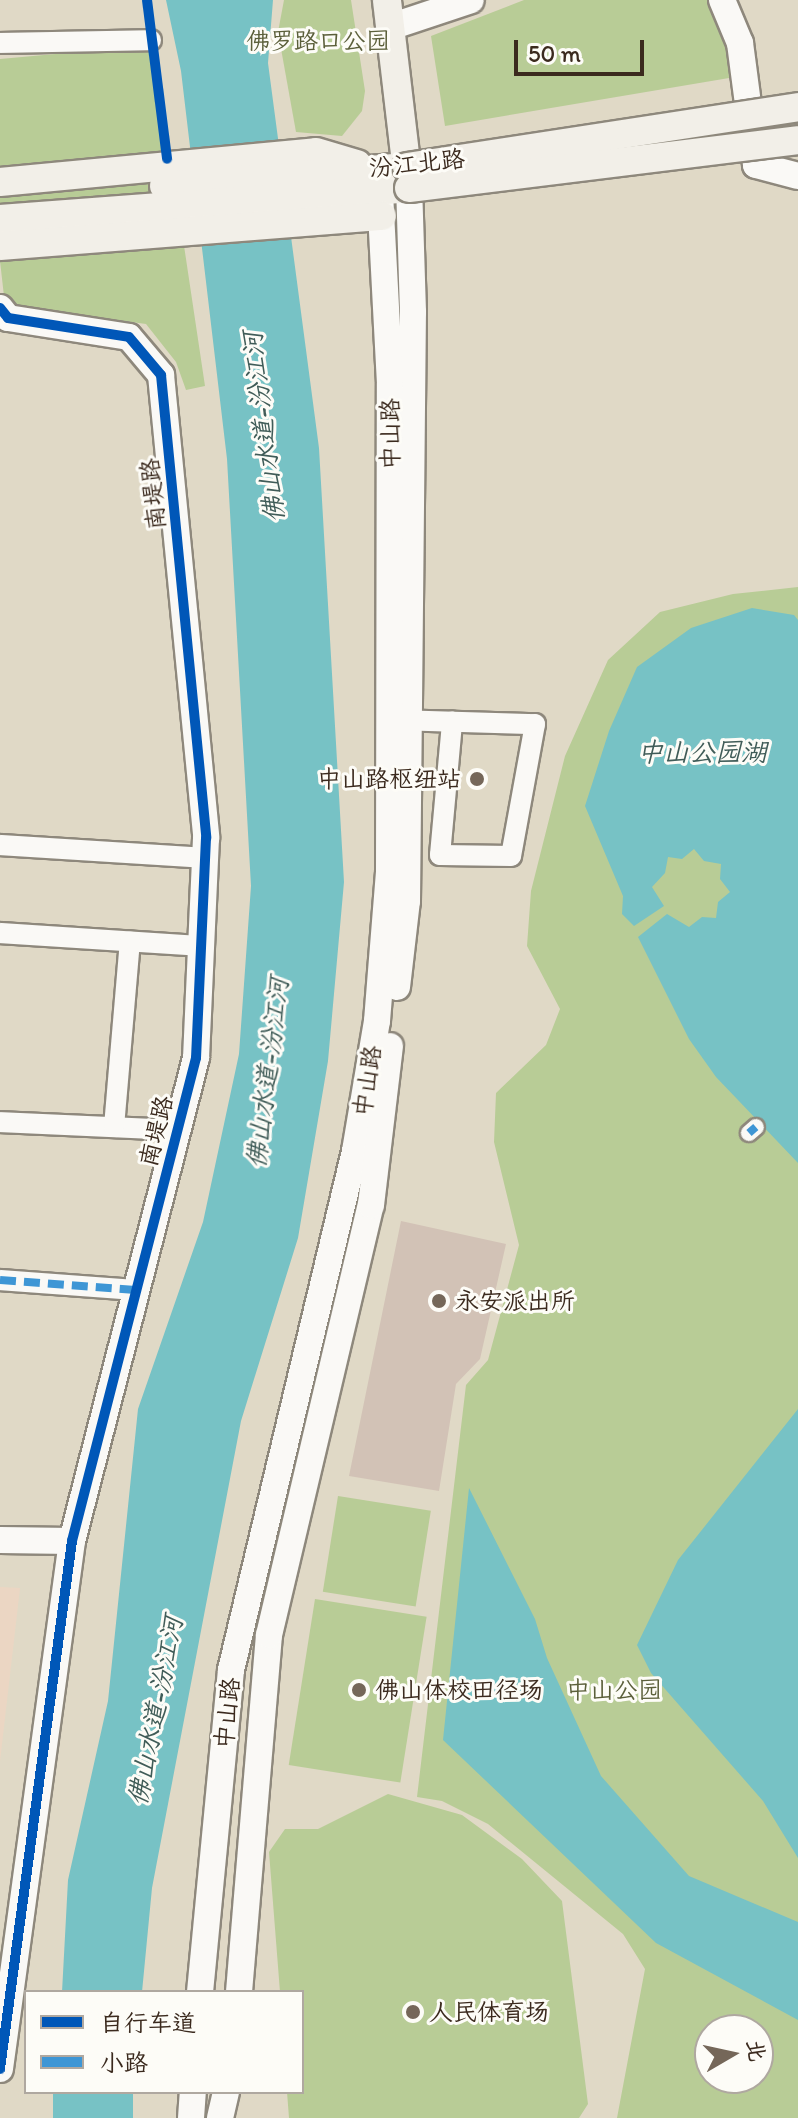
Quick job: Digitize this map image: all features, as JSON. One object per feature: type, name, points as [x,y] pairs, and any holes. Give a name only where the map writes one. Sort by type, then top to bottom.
[{"type":"main road","points":[[389,14],[409,189]]},
{"type":"main road","name":"汾江北路","points":[[409,189],[798,107]]},
{"type":"main road","name":"汾江北路","points":[[24,194],[409,189],[798,140]]},
{"type":"main road","points":[[0,199],[316,152],[378,191]]},
{"type":"main road","points":[[2,237],[378,191]]},
{"type":"main road","points":[[2,237],[24,194]]},
{"type":"street","points":[[389,14],[471,0]]},
{"type":"street","points":[[722,0],[740,43],[756,165],[798,176]]},
{"type":"street","points":[[0,43],[151,40]]},
{"type":"street","points":[[378,191],[409,189]]},
{"type":"street","name":"中山路","points":[[200,1990],[231,1670],[355,1151],[377,1021],[398,720],[409,189]]},
{"type":"street","name":"中山路","points":[[239,1990],[269,1635],[371,1205],[407,901],[398,720],[390,384],[378,191]]},
{"type":"street","name":"南堤路","points":[[0,308],[8,318],[129,337],[161,375],[205,858],[196,1058],[72,1541],[0,2069]]},
{"type":"street","points":[[398,720],[535,724],[511,856],[440,855],[452,722]]},
{"type":"street","points":[[0,845],[205,858]]},
{"type":"street","points":[[0,933],[201,946]]},
{"type":"street","points":[[114,1127],[130,942]]},
{"type":"street","points":[[0,1122],[177,1130]]},
{"type":"street","points":[[0,1280],[136,1290]]},
{"type":"street","points":[[0,1540],[72,1541]]},
{"type":"street","points":[[191,2118],[193,2094]]},
{"type":"street","points":[[220,2118],[226,2094]]},
{"type":"shaded area","points":[[0,1587],[20,1588],[0,1761]]},
{"type":"green space","name":"佛罗路口公园","points":[[284,0],[351,0],[365,91],[362,111],[342,136],[296,132],[278,32]]},
{"type":"green space","points":[[524,0],[713,0],[728,31],[735,77],[445,126],[431,36]]},
{"type":"green space","points":[[154,45],[205,386],[186,390],[176,362],[146,324],[5,305],[0,261],[0,59]]},
{"type":"green space","name":"中山公园","points":[[798,587],[798,2118],[617,2118],[645,1969],[623,1934],[488,1824],[442,1801],[417,1797],[466,1385],[488,1360],[519,1245],[494,1142],[496,1093],[546,1045],[560,1009],[527,946],[531,891],[565,756],[608,660],[660,612],[733,594]]},
{"type":"green space","points":[[338,1496],[431,1511],[416,1607],[323,1592]]},
{"type":"green space","name":"佛山体校田径场","points":[[315,1599],[427,1617],[400,1783],[289,1765]]},
{"type":"green space","points":[[388,1794],[462,1815],[522,1859],[562,1901],[588,2104],[579,2118],[289,2118],[287,2094],[304,2094],[304,1990],[280,1990],[269,1852],[285,1829],[318,1829]]},
{"type":"water","name":"佛山水道-汾江河","points":[[166,0],[273,0],[268,63],[319,448],[344,882],[328,1061],[298,1238],[241,1421],[152,1888],[142,1990],[62,1990],[68,1880],[108,1701],[138,1409],[203,1222],[239,1054],[251,886],[227,459],[181,71]]},
{"type":"water","name":"中山公园湖","points":[[752,608],[794,615],[798,620],[798,1163],[716,1077],[689,1039],[638,937],[667,914],[689,927],[702,917],[716,918],[718,902],[730,892],[720,879],[721,864],[704,861],[694,849],[682,859],[668,857],[665,873],[652,887],[664,906],[634,926],[622,914],[623,896],[585,806],[609,731],[637,667],[691,628]]},
{"type":"water","points":[[798,1409],[798,1858],[763,1801],[651,1673],[637,1645],[678,1560]]},
{"type":"water","points":[[469,1488],[535,1619],[547,1658],[601,1776],[689,1876],[798,1922],[798,2020],[656,1943],[443,1740]]},
{"type":"water","points":[[53,2094],[133,2094],[133,2118],[53,2118]]},
{"type":"building","name":"永安派出所","points":[[401,1221],[506,1244],[480,1359],[456,1384],[439,1491],[349,1476]]},
{"type":"marked path","points":[[749,1133],[756,1127]]},
{"type":"marked path","points":[[0,1280],[136,1290]]},
{"type":"cycle path","points":[[147,0],[167,159]]},
{"type":"cycle path","points":[[0,308],[8,318],[129,337],[161,375],[206,838],[196,1058],[72,1541],[0,2069]]},
{"type":"place","name":"中山路枢纽站","points":[[477,779]]},
{"type":"place","name":"永安派出所","points":[[439,1301]]},
{"type":"place","name":"佛山体校田径场","points":[[359,1690]]},
{"type":"place","name":"人民体育场","points":[[413,2012]]}]
